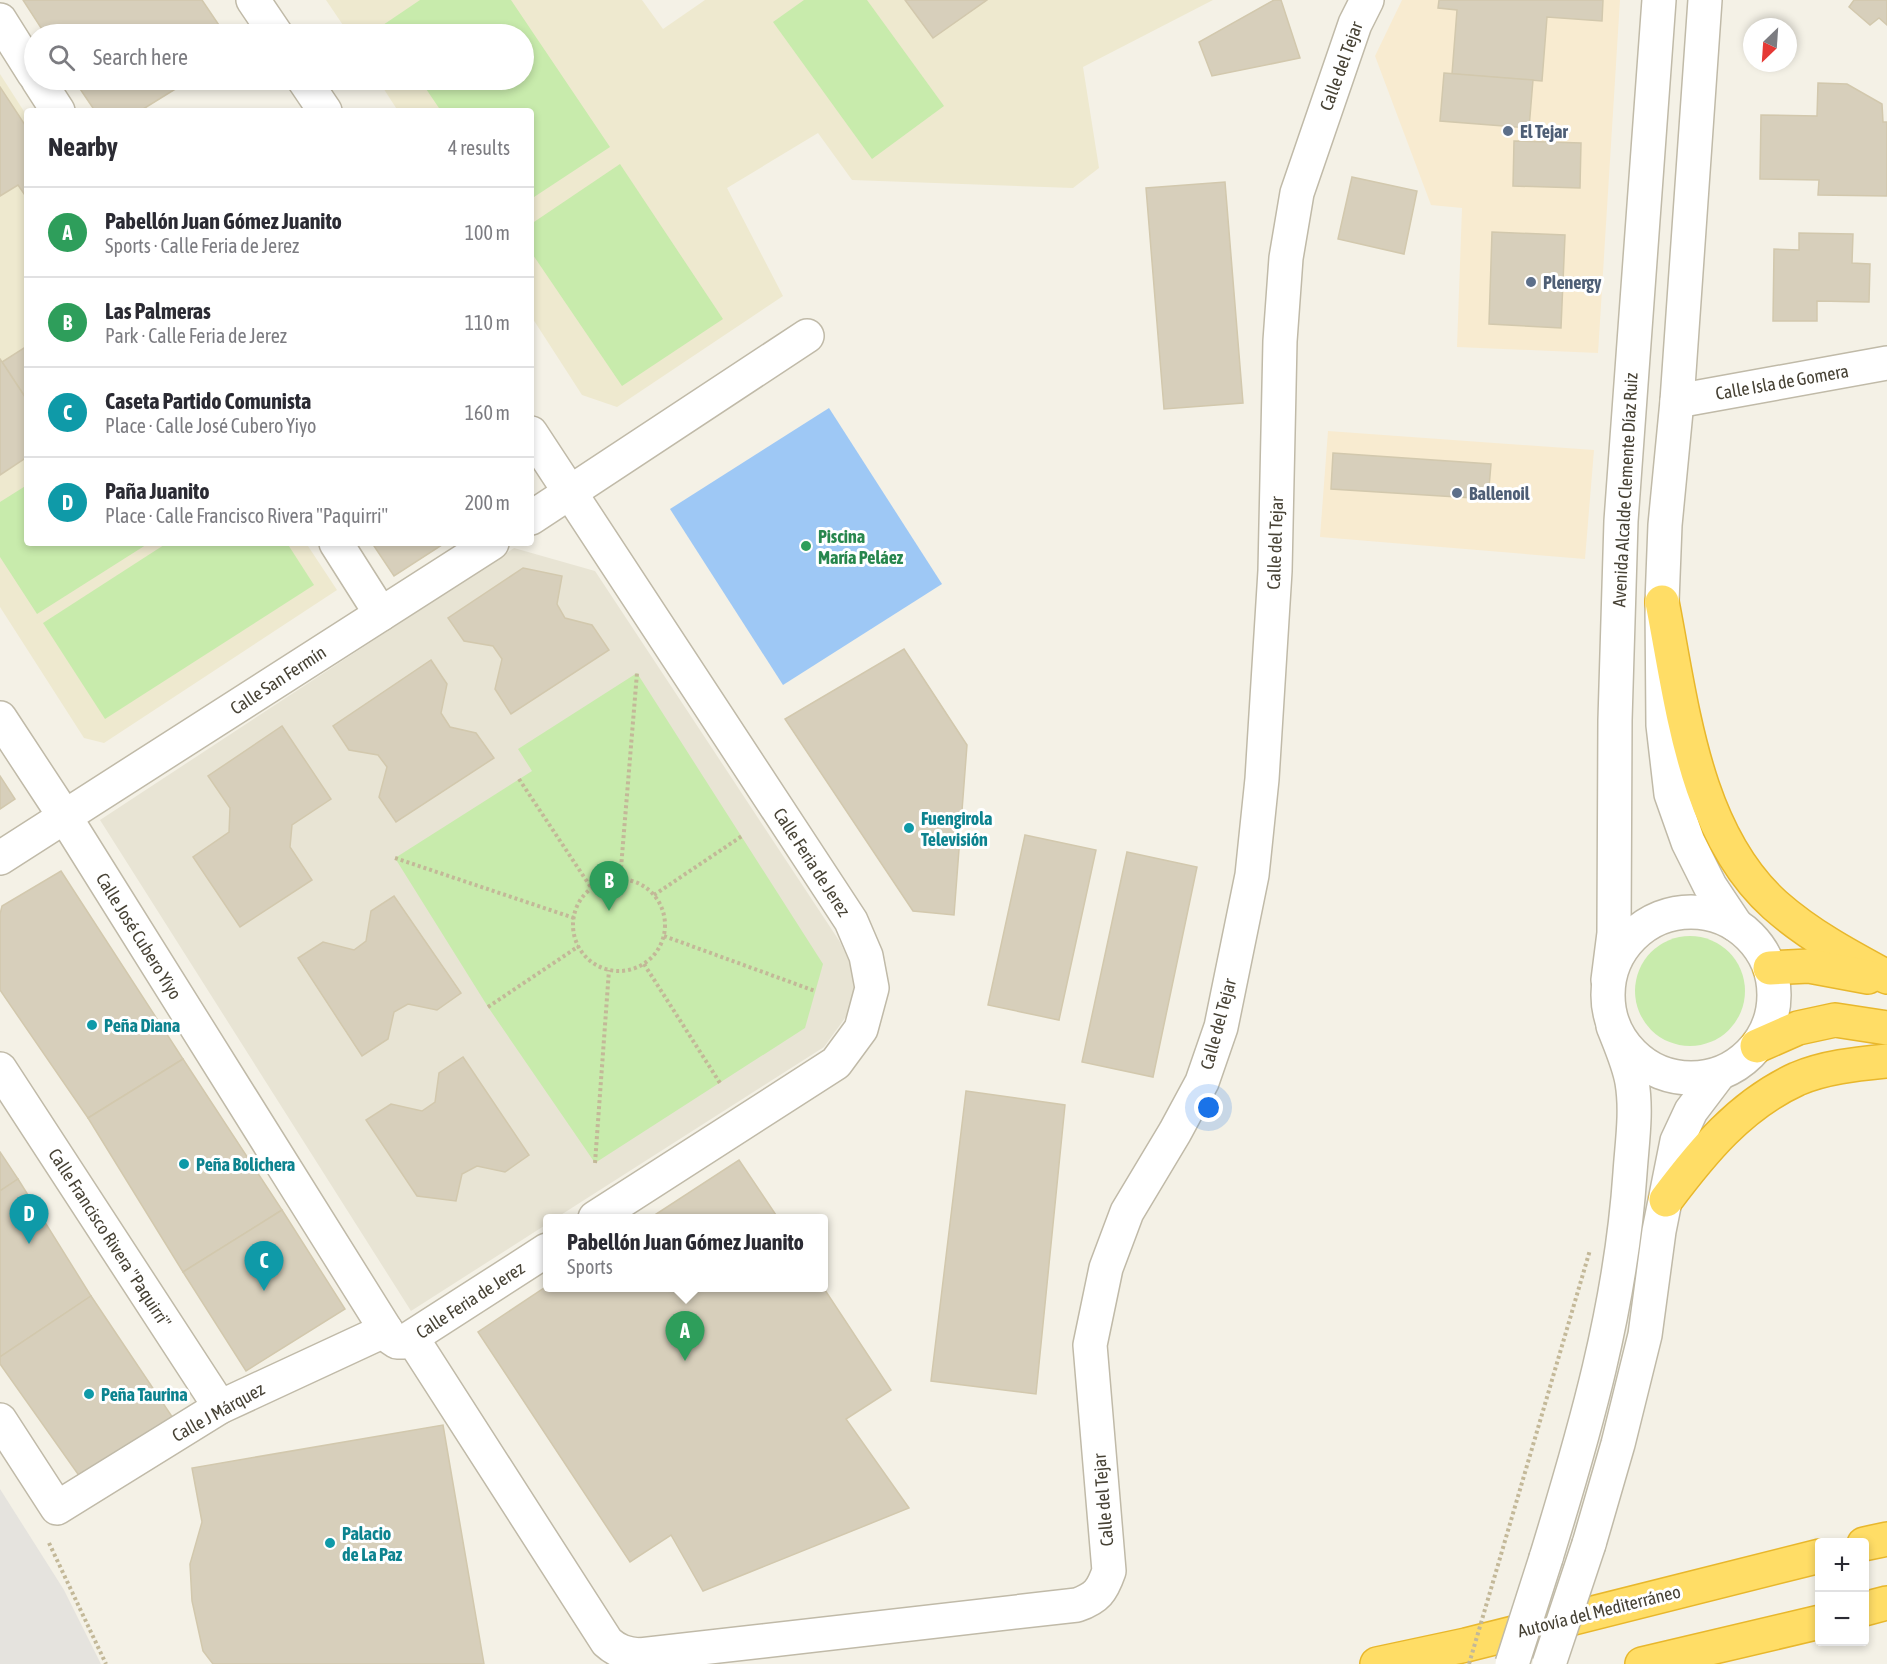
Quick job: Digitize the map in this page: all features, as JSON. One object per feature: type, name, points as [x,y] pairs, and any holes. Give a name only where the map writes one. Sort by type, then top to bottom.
[{"type":"highway","points":[[1662,602],[1686,724],[1705,798],[1735,859],[1775,904],[1828,945],[1887,979]]},
{"type":"highway","points":[[1770,968],[1809,966],[1887,979]]},
{"type":"highway","points":[[1757,1046],[1798,1028],[1835,1020],[1887,1028]]},
{"type":"highway","points":[[1666,1200],[1693,1163],[1721,1132],[1756,1102],[1798,1079],[1848,1064],[1887,1060]]},
{"type":"highway","points":[[1869,1543],[1887,1539]]},
{"type":"highway","name":"Autovía del Mediterráneo","points":[[1377,1664],[1466,1645],[1815,1557]]},
{"type":"highway","points":[[1869,1608],[1887,1603]]},
{"type":"highway","points":[[1642,1664],[1815,1623]]},
{"type":"street","points":[[254,0],[270,24]]},
{"type":"street","name":"Calle del Tejar","points":[[626,1654],[640,1655],[1077,1605],[1093,1599],[1103,1586],[1109,1570],[1090,1345],[1106,1268],[1127,1212],[1202,1082],[1221,1027],[1252,875],[1263,779],[1275,571],[1280,341],[1286,258],[1297,193],[1355,24],[1367,0]]},
{"type":"street","name":"Avenida Alcalde Clemente Díaz Ruiz","points":[[1608,980],[1614,933],[1615,720],[1621,521],[1659,0]]},
{"type":"street","points":[[1613,1026],[1625,1047],[1644,1065],[1668,1075],[1694,1079],[1719,1074],[1740,1063],[1757,1046],[1770,1022],[1774,996],[1770,968],[1757,944],[1736,925],[1710,886],[1688,842],[1671,794],[1663,725],[1662,602],[1665,525],[1677,401],[1705,0]]},
{"type":"street","points":[[0,20],[24,58]]},
{"type":"street","points":[[44,90],[56,108]]},
{"type":"street","points":[[311,90],[323,108]]},
{"type":"street","points":[[534,516],[807,336]]},
{"type":"street","name":"Calle Isla de Gomera","points":[[1677,401],[1887,363]]},
{"type":"street","name":"Calle Feria de Jerez","points":[[534,438],[851,921],[866,956],[872,988],[861,1029],[836,1063],[601,1214]]},
{"type":"street","points":[[338,546],[381,614]]},
{"type":"street","name":"Calle San Fermín","points":[[0,858],[487,546]]},
{"type":"street","name":"Calle José Cubero Yiyo","points":[[0,718],[396,1335],[607,1642],[626,1654]]},
{"type":"street","points":[[1512,1664],[1583,1437],[1610,1326],[1627,1226],[1634,1110],[1632,1081],[1607,1004],[1608,980],[1616,958],[1630,938],[1653,921],[1680,913],[1709,914],[1736,925]]},
{"type":"street","name":"Calle Francisco Rivera \"Paquirri\"","points":[[0,1070],[220,1407]]},
{"type":"street","points":[[1549,1664],[1589,1544],[1618,1444],[1645,1335],[1677,1141],[1691,1111],[1719,1074]]},
{"type":"street","name":"Calle Feria de Jerez","points":[[396,1335],[543,1252]]},
{"type":"street","name":"Calle J Márquez","points":[[57,1508],[220,1407],[396,1335]]},
{"type":"street","points":[[0,1420],[57,1508]]},
{"type":"path","points":[[620,880],[636,673]]},
{"type":"path","points":[[519,779],[592,889]]},
{"type":"path","points":[[654,895],[742,836]]},
{"type":"path","points":[[395,858],[574,918]]},
{"type":"path","points":[[620,880],[628,880],[643,886],[654,895],[662,908],[665,921],[664,936],[659,949],[644,964],[623,971],[609,970],[595,964],[583,954],[575,940],[573,924],[576,909],[584,895],[597,885],[620,880]]},
{"type":"path","points":[[664,936],[815,991]]},
{"type":"path","points":[[488,1007],[579,946]]},
{"type":"path","points":[[644,964],[720,1083]]},
{"type":"path","points":[[595,1163],[609,970]]},
{"type":"path","points":[[1469,1664],[1590,1250]]},
{"type":"path","points":[[57,1508],[38,1519],[106,1664]]},
{"type":"shaded area","points":[[326,0],[642,0],[663,29],[705,0],[1213,0],[1083,67],[1099,168],[1073,188],[852,180],[818,133],[727,188],[783,296],[617,407],[582,395],[534,321],[534,108],[396,108],[384,90],[534,90],[534,24],[342,24]]},
{"type":"shaded area","name":"El Tejar","points":[[1402,0],[1620,0],[1598,353],[1457,347],[1462,208],[1431,205],[1375,56]]},
{"type":"shaded area","points":[[0,74],[24,111],[24,546],[308,546],[337,590],[104,743],[84,738],[0,607]]},
{"type":"shaded area","name":"Ballenoil","points":[[1328,431],[1594,450],[1585,559],[1320,537]]},
{"type":"shaded area","points":[[514,548],[595,571],[840,942],[856,976],[853,1007],[824,1047],[562,1214],[543,1214],[543,1227],[411,1311],[100,820]]},
{"type":"shaded area","points":[[0,1489],[64,1590],[101,1664],[0,1664]]},
{"type":"green space","points":[[420,0],[511,0],[527,24],[384,24]]},
{"type":"green space","points":[[804,0],[867,0],[944,106],[872,159],[773,22]]},
{"type":"green space","points":[[534,34],[610,147],[534,197],[534,108],[439,108],[427,90],[534,90]]},
{"type":"green space","points":[[620,164],[723,319],[622,386],[534,256],[534,222]]},
{"type":"green space","points":[[24,487],[24,546],[144,546],[37,614],[0,557],[0,502]]},
{"type":"green space","points":[[162,546],[289,546],[314,585],[105,719],[43,623]]},
{"type":"green space","points":[[637,673],[823,964],[805,1028],[595,1163],[488,1007],[395,858],[532,771],[518,749]]},
{"type":"green space","points":[[1690,936],[1711,941],[1729,952],[1740,970],[1745,991],[1740,1012],[1729,1030],[1711,1041],[1690,1046],[1669,1041],[1651,1030],[1640,1012],[1635,991],[1640,970],[1651,952],[1669,941]]},
{"type":"water","name":"Piscina María Peláez","points":[[829,408],[942,584],[783,685],[670,509]]},
{"type":"building","points":[[23,0],[202,0],[218,24],[39,24]]},
{"type":"building","points":[[905,0],[987,0],[933,38]]},
{"type":"building","points":[[1274,0],[1281,0],[1300,58],[1212,76],[1199,42]]},
{"type":"building","points":[[1439,0],[1603,0],[1602,21],[1547,17],[1542,81],[1452,74],[1457,10],[1438,8]]},
{"type":"building","points":[[1854,0],[1887,0],[1887,25],[1879,18],[1870,25],[1849,7]]},
{"type":"building","points":[[1444,73],[1533,80],[1529,128],[1440,121]]},
{"type":"building","points":[[1818,83],[1847,84],[1882,104],[1883,122],[1887,122],[1887,196],[1818,195],[1819,180],[1760,179],[1761,115],[1817,116]]},
{"type":"building","points":[[0,87],[24,123],[24,194],[18,185],[0,196]]},
{"type":"building","points":[[81,90],[174,90],[145,108],[93,108]]},
{"type":"building","points":[[1514,141],[1581,143],[1580,188],[1513,186]]},
{"type":"building","points":[[1352,177],[1417,191],[1404,254],[1338,239]]},
{"type":"building","points":[[1225,182],[1243,403],[1164,409],[1146,188]]},
{"type":"building","points":[[1492,232],[1565,235],[1561,328],[1489,324]]},
{"type":"building","points":[[1799,233],[1853,234],[1852,263],[1870,264],[1869,302],[1817,301],[1817,321],[1773,321],[1774,249],[1799,250]]},
{"type":"building","points":[[24,348],[24,395],[2,362]]},
{"type":"building","points":[[0,359],[24,395],[24,459],[0,475]]},
{"type":"building","points":[[1333,453],[1491,464],[1488,499],[1331,489]]},
{"type":"building","points":[[374,546],[440,546],[394,576]]},
{"type":"building","points":[[523,568],[562,576],[557,604],[565,618],[592,625],[609,650],[511,714],[495,689],[502,659],[493,646],[464,641],[448,618]]},
{"type":"building","name":"Fuengirola Televisión","points":[[904,649],[967,745],[954,915],[913,911],[785,719]]},
{"type":"building","points":[[431,660],[447,684],[441,713],[450,727],[476,733],[494,758],[396,822],[379,797],[387,767],[378,755],[349,750],[333,726]]},
{"type":"building","points":[[282,726],[331,799],[292,825],[290,847],[312,880],[240,927],[193,857],[229,832],[230,808],[208,776]]},
{"type":"building","points":[[0,776],[15,799],[0,809]]},
{"type":"building","points":[[1025,835],[1096,850],[1059,1020],[988,1005]]},
{"type":"building","points":[[1127,852],[1197,867],[1153,1077],[1082,1062]]},
{"type":"building","name":"Peña Diana","points":[[61,871],[183,1059],[88,1118],[0,990],[0,914],[2,906]]},
{"type":"building","points":[[394,896],[461,993],[437,1010],[408,1004],[394,1012],[388,1039],[362,1056],[298,958],[323,942],[354,950],[366,941],[371,911]]},
{"type":"building","points":[[463,1057],[529,1155],[505,1172],[477,1166],[462,1174],[456,1201],[417,1196],[366,1120],[391,1104],[422,1111],[435,1102],[439,1073]]},
{"type":"building","name":"Peña Bolichera","points":[[183,1059],[282,1210],[183,1272],[88,1118]]},
{"type":"building","points":[[966,1091],[1065,1105],[1036,1394],[931,1381]]},
{"type":"building","points":[[0,1152],[18,1179],[0,1191]]},
{"type":"building","points":[[739,1160],[775,1214],[656,1214]]},
{"type":"building","points":[[18,1179],[91,1296],[0,1357],[0,1191]]},
{"type":"building","points":[[282,1210],[345,1309],[246,1371],[183,1272]]},
{"type":"building","points":[[543,1289],[543,1292],[826,1292],[891,1390],[846,1419],[909,1508],[703,1591],[671,1535],[630,1562],[478,1332]]},
{"type":"building","name":"Peña Taurina","points":[[91,1296],[177,1424],[85,1484],[0,1364],[0,1357]]},
{"type":"building","name":"Palacio de La Paz","points":[[443,1425],[484,1664],[213,1664],[203,1651],[192,1601],[190,1564],[202,1522],[192,1468]]},
{"type":"place","name":"El Tejar","points":[[1508,131]]},
{"type":"place","name":"Plenergy","points":[[1531,282]]},
{"type":"place","name":"Ballenoil","points":[[1457,493]]},
{"type":"place","name":"Piscina María Peláez","points":[[806,546]]},
{"type":"place","name":"Fuengirola Televisión","points":[[909,828]]},
{"type":"place","name":"Las Palmeras","points":[[609,911]]},
{"type":"place","name":"Peña Diana","points":[[92,1025]]},
{"type":"place","name":"Peña Bolichera","points":[[184,1164]]},
{"type":"place","name":"Paña Juanito","points":[[29,1244]]},
{"type":"place","name":"Caseta Partido Comunista","points":[[264,1291]]},
{"type":"place","name":"Pabellón Juan Gómez Juanito","points":[[685,1361]]},
{"type":"place","name":"Peña Taurina","points":[[89,1394]]},
{"type":"place","name":"Palacio de La Paz","points":[[330,1543]]}]
